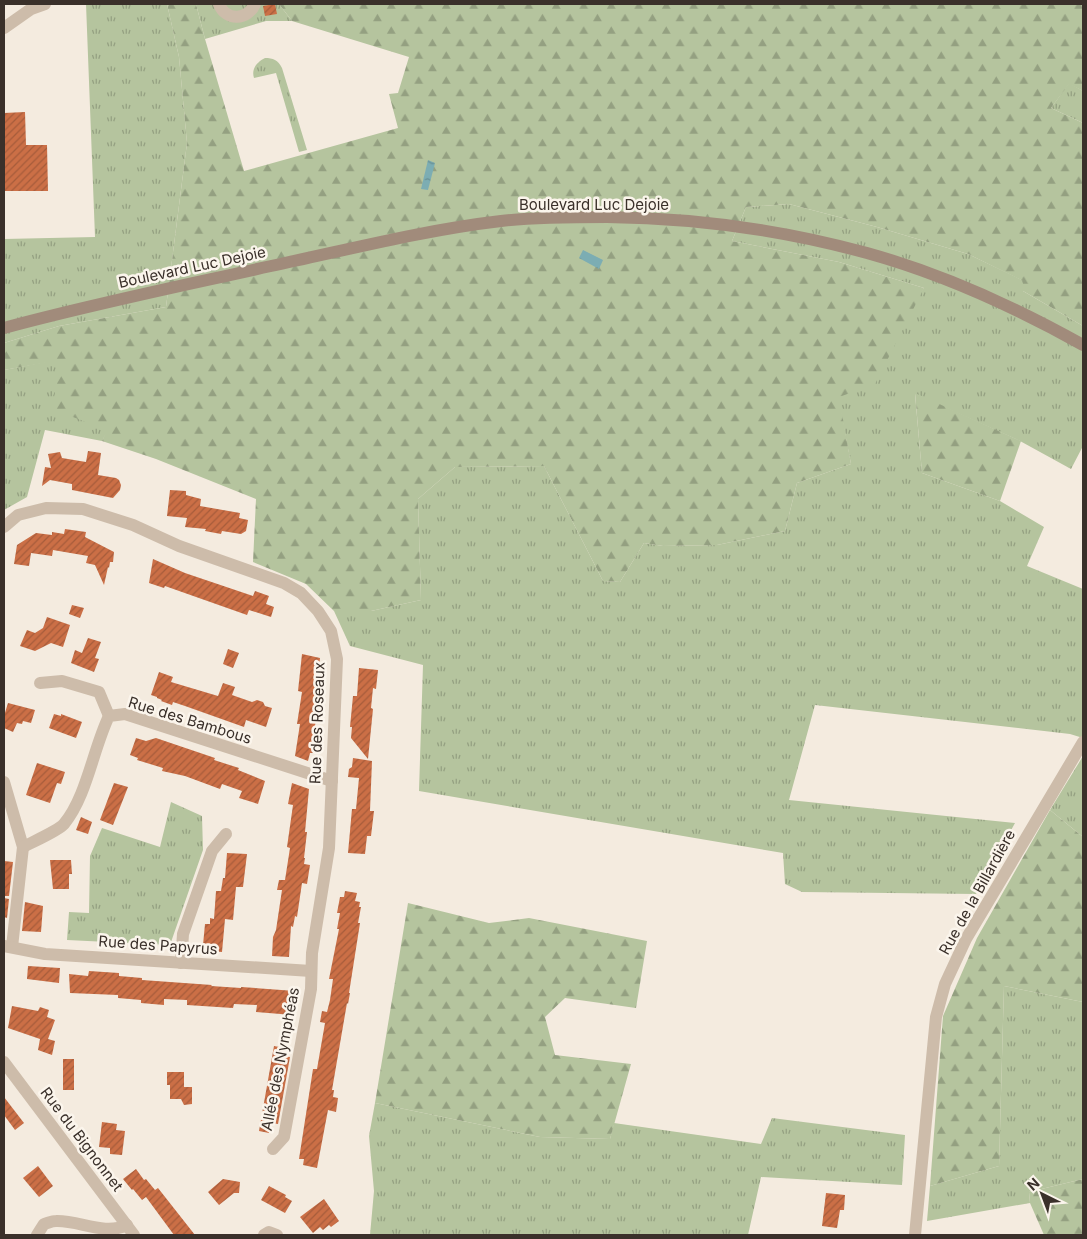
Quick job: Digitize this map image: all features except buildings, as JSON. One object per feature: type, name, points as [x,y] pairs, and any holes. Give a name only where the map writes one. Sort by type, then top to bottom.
[{"type":"main road","name":"Boulevard Luc Dejoie","points":[[4,328],[71,310],[431,232],[502,221],[571,217],[643,218],[714,224],[771,232],[868,254],[933,275],[999,302],[1083,345]]},
{"type":"street","points":[[4,28],[31,9],[45,4]]},
{"type":"street","points":[[219,4],[224,12],[235,17],[247,15],[255,4]]},
{"type":"street","name":"Rue des Roseaux","points":[[4,527],[18,515],[46,508],[83,509],[133,525],[180,546],[284,583],[301,594],[318,611],[331,631],[337,659],[329,848],[312,953],[311,971]]},
{"type":"street","points":[[40,683],[62,681],[99,692],[109,716]]},
{"type":"street","name":"Rue des Bambous","points":[[23,847],[63,826],[78,802],[102,730],[109,716],[125,714],[332,781]]},
{"type":"street","name":"Rue de la Billardière","points":[[916,1235],[936,1017],[945,984],[966,939],[1083,742]]},
{"type":"street","points":[[4,782],[23,847],[8,946]]},
{"type":"street","points":[[181,963],[183,934],[212,851],[226,834]]},
{"type":"street","name":"Rue des Papyrus","points":[[8,946],[45,954],[311,971]]},
{"type":"street","name":"Allée des Nymphéas","points":[[273,1149],[284,1137],[311,989],[311,971]]},
{"type":"street","name":"Rue du Bignonnet","points":[[4,1062],[130,1230]]},
{"type":"street","points":[[36,1235],[44,1224],[57,1221],[98,1228],[130,1230]]},
{"type":"street","points":[[264,1235],[269,1232],[277,1235]]},
{"type":"green space","points":[[86,4],[167,4],[179,57],[187,143],[166,307],[59,326],[4,343],[4,239],[95,237]]},
{"type":"green space","points":[[167,4],[196,4],[244,171],[398,128],[389,94],[398,93],[409,57],[292,21],[279,4],[1083,4],[1083,91],[1069,84],[1051,108],[1083,123],[1083,326],[1023,291],[1023,281],[968,254],[877,227],[789,204],[746,207],[732,241],[839,262],[924,288],[875,384],[839,397],[851,464],[797,483],[785,531],[717,545],[663,546],[644,543],[620,582],[603,581],[544,466],[455,467],[418,499],[421,600],[371,611],[334,611],[306,584],[253,562],[256,499],[156,459],[102,441],[107,430],[52,409],[61,360],[4,370],[4,343],[59,326],[166,307],[187,143],[179,57]]},
{"type":"green space","points":[[196,4],[279,4],[292,21],[266,21],[205,39]]},
{"type":"green space","points":[[265,58],[275,60],[282,68],[307,150],[299,152],[276,73],[254,78],[255,66]]},
{"type":"green space","points":[[1069,83],[1083,91],[1083,123],[1051,108]]},
{"type":"green space","points":[[789,204],[877,227],[968,254],[1024,281],[1023,291],[1083,326],[1083,446],[1071,469],[1020,441],[915,394],[922,473],[1000,501],[1044,527],[1027,566],[1083,589],[1083,738],[1070,734],[815,705],[789,800],[1015,823],[976,894],[802,892],[785,884],[783,853],[419,791],[423,665],[350,646],[334,611],[371,611],[421,600],[418,499],[455,467],[544,466],[603,581],[620,582],[644,543],[663,546],[717,545],[785,531],[797,483],[851,464],[838,397],[924,288],[839,262],[732,241],[746,207]]},
{"type":"green space","points":[[61,359],[108,430],[102,441],[45,430],[27,497],[4,510],[4,370]]},
{"type":"green space","points":[[915,393],[1021,441],[1000,501],[922,473]]},
{"type":"green space","points":[[1083,756],[1083,837],[1050,810]]},
{"type":"green space","points":[[171,802],[202,816],[203,850],[170,945],[67,940],[69,912],[89,913],[90,856],[102,828],[160,847]]},
{"type":"green space","points":[[1050,810],[1083,837],[1083,1002],[1004,986],[999,1166],[930,1186],[943,1016],[977,938]]},
{"type":"green space","points":[[408,903],[489,923],[529,918],[647,941],[636,1008],[565,998],[545,1017],[555,1055],[631,1064],[610,1139],[540,1137],[375,1103]]},
{"type":"green space","points":[[1004,986],[1083,1002],[1083,1179],[1029,1192],[1030,1203],[927,1221],[930,1186],[999,1166]]},
{"type":"green space","points":[[375,1103],[540,1137],[610,1139],[614,1123],[761,1144],[772,1118],[905,1135],[902,1185],[761,1177],[748,1235],[370,1235],[374,1191],[369,1136]]},
{"type":"green space","points":[[1083,1179],[1083,1235],[1044,1235],[1030,1203],[1029,1192]]},
{"type":"water","points":[[428,160],[435,163],[428,190],[421,189]]},
{"type":"water","points":[[583,250],[603,260],[599,269],[579,258]]}]
